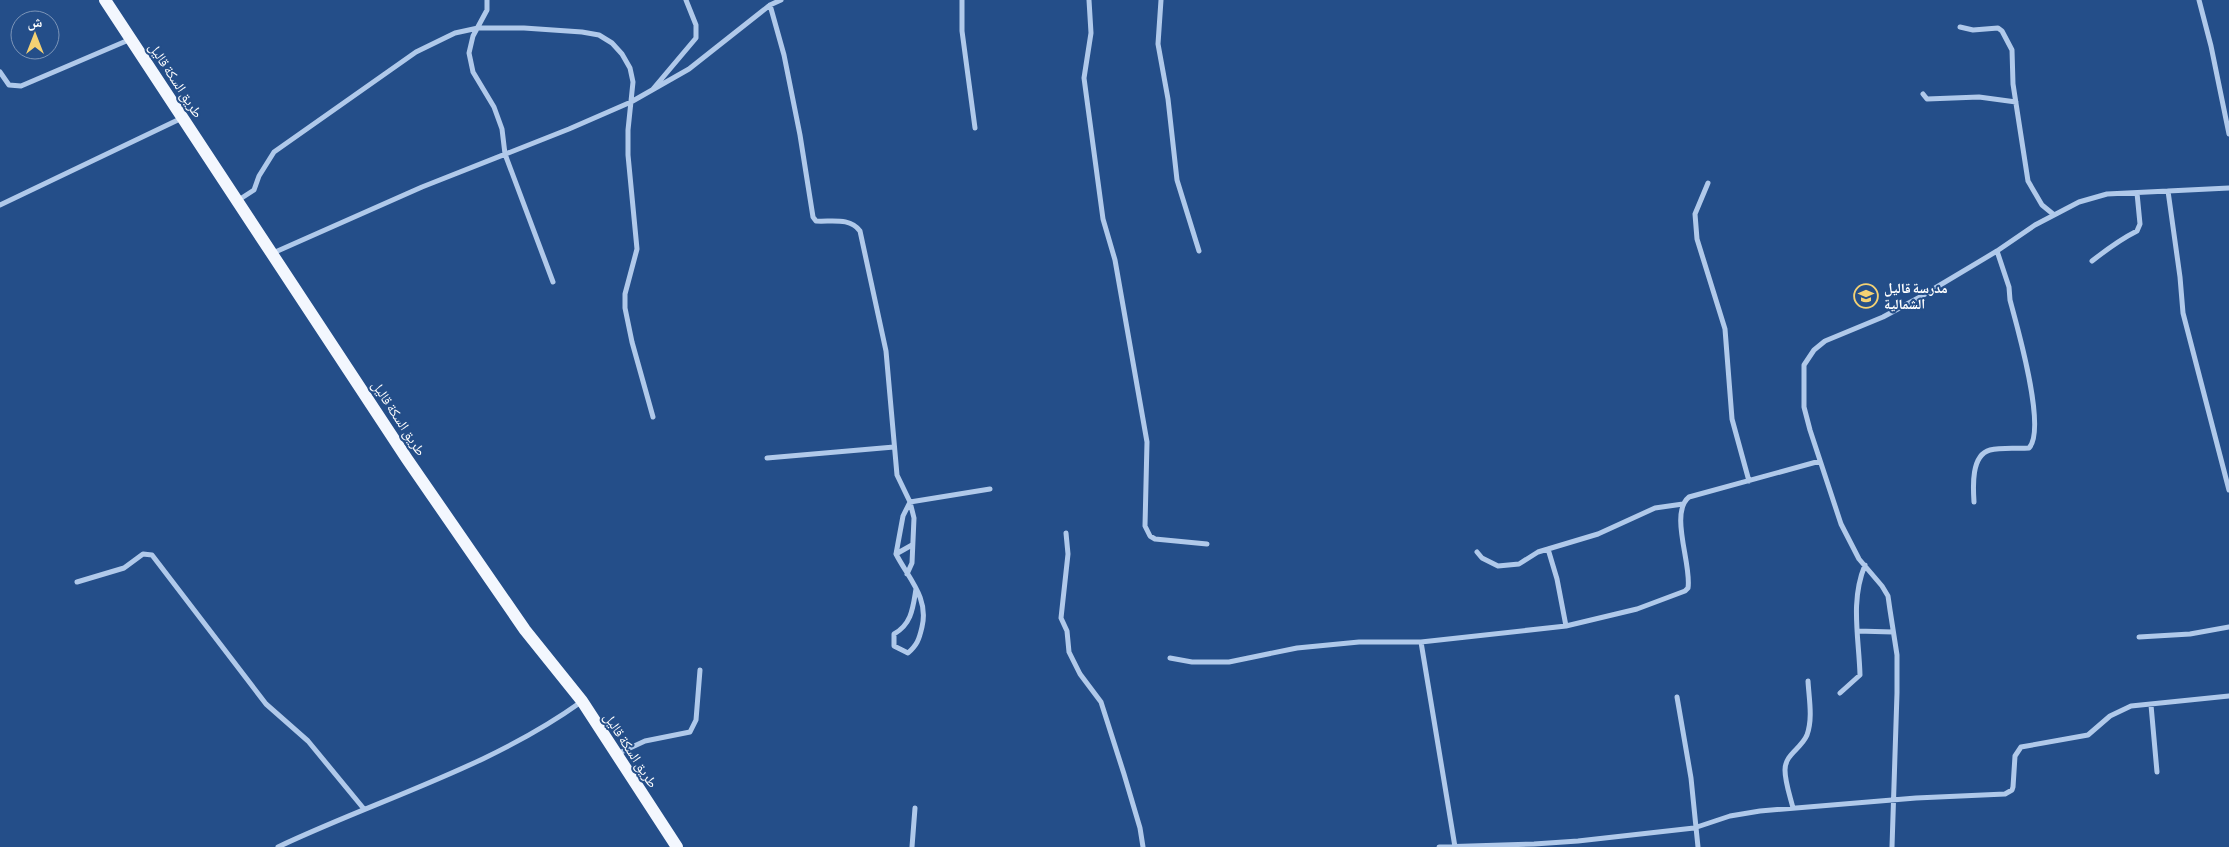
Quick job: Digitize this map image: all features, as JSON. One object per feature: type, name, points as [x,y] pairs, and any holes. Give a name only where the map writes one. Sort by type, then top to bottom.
[{"type":"main road","name":"طريق السكة قاليل","points":[[105,0],[407,459],[520,622],[582,702],[677,847]]},
{"type":"street","points":[[487,0],[487,10],[472,36],[469,53],[473,72],[494,107],[502,129],[505,154],[553,282]]},
{"type":"street","points":[[650,93],[696,38],[696,25],[686,0]]},
{"type":"street","points":[[272,253],[422,187],[650,93],[689,69],[770,5],[781,0]]},
{"type":"street","points":[[962,0],[962,31],[975,128]]},
{"type":"street","points":[[1089,0],[1091,33],[1084,78],[1103,219],[1115,260],[1147,442],[1145,526],[1150,536],[1155,540],[1207,544]]},
{"type":"street","points":[[1161,0],[1158,44],[1168,99],[1177,180],[1199,251]]},
{"type":"street","points":[[2199,0],[2211,46],[2229,134]]},
{"type":"street","points":[[770,5],[792,91],[813,217],[816,221],[849,222],[856,226],[864,242],[886,351],[897,475],[910,502],[914,518],[912,563],[907,574]]},
{"type":"street","points":[[1960,27],[1973,30],[1998,28],[2002,31],[2012,50],[2016,102],[2028,181],[2042,205],[2053,214]]},
{"type":"street","points":[[237,201],[254,190],[262,170],[274,152],[416,52],[455,33],[478,28],[524,28],[599,35],[612,43],[630,68],[633,82],[628,130],[628,155],[637,250],[625,294],[625,308],[632,342],[653,417]]},
{"type":"street","points":[[0,72],[9,85],[21,86],[131,39]]},
{"type":"street","points":[[1923,94],[1927,99],[1979,98],[2016,102]]},
{"type":"street","points":[[0,205],[183,118]]},
{"type":"street","points":[[1708,183],[1695,214],[1697,239],[1724,329],[1732,419],[1749,481]]},
{"type":"street","points":[[1892,847],[1897,655],[1888,596],[1876,578],[1859,559],[1841,524],[1804,407],[1804,365],[1814,350],[1825,341],[1883,317],[1997,251],[2053,214],[2094,197],[2107,194],[2229,188]]},
{"type":"street","points":[[2168,191],[2180,276],[2183,313],[2229,490]]},
{"type":"street","points":[[2092,262],[2120,240],[2137,231],[2140,224],[2137,193]]},
{"type":"street","points":[[1974,502],[1975,474],[1978,459],[1989,450],[2029,448],[2034,440],[2034,399],[2010,300],[2009,287],[1997,251]]},
{"type":"street","points":[[767,458],[894,447]]},
{"type":"street","points":[[1170,658],[1192,662],[1229,662],[1297,648],[1359,642],[1421,642],[1566,626],[1637,609],[1686,591],[1689,584],[1681,525],[1683,504],[1686,499],[1694,494],[1820,461]]},
{"type":"street","points":[[910,502],[990,489]]},
{"type":"street","points":[[910,502],[903,516],[896,554],[922,598],[925,616],[918,645],[908,653],[894,646],[894,634],[904,629],[912,614],[916,589]]},
{"type":"street","points":[[1477,552],[1488,563],[1508,566],[1519,564],[1533,554],[1598,534],[1655,508],[1683,504]]},
{"type":"street","points":[[1066,533],[1068,554],[1062,618],[1067,631],[1069,652],[1080,674],[1101,702],[1140,828],[1143,847]]},
{"type":"street","points":[[896,554],[912,545]]},
{"type":"street","points":[[1548,549],[1557,579],[1566,626]]},
{"type":"street","points":[[77,582],[124,568],[143,554],[152,555],[266,704],[308,741],[364,809]]},
{"type":"street","points":[[1840,693],[1860,675],[1857,631],[1858,582],[1865,565]]},
{"type":"street","points":[[2139,637],[2206,632],[2229,627]]},
{"type":"street","points":[[1857,631],[1893,632]]},
{"type":"street","points":[[1421,642],[1455,846]]},
{"type":"street","points":[[617,754],[645,741],[690,732],[696,720],[700,670]]},
{"type":"street","points":[[1793,808],[1785,769],[1791,753],[1799,748],[1806,736],[1811,721],[1808,682]]},
{"type":"street","points":[[1439,847],[1534,844],[1694,828],[1730,816],[1760,810],[2009,792],[2013,787],[2015,756],[2020,748],[2088,735],[2110,716],[2132,706],[2229,696]]},
{"type":"street","points":[[1677,697],[1691,778],[1694,828],[1698,847]]},
{"type":"street","points":[[278,847],[364,809],[413,790],[492,754],[533,733],[582,702]]},
{"type":"street","points":[[2151,705],[2157,772]]},
{"type":"street","points":[[912,847],[915,808]]},
{"type":"place","name":"مدرسة قاليل الشمالية","points":[[1866,296]]}]
